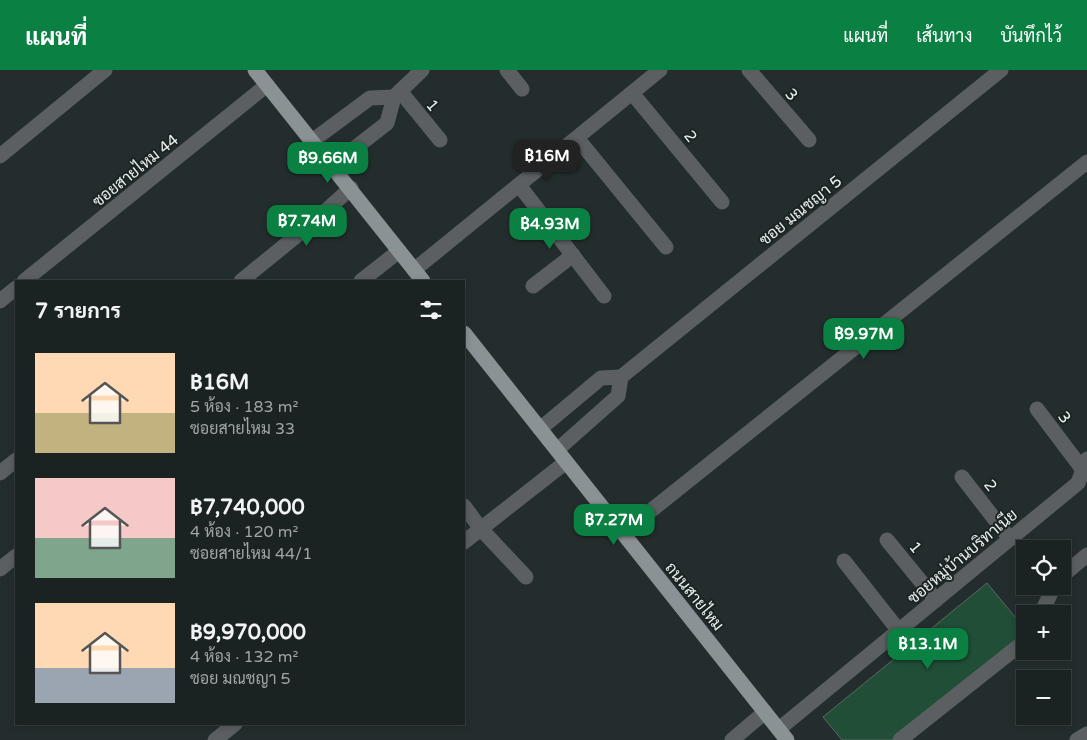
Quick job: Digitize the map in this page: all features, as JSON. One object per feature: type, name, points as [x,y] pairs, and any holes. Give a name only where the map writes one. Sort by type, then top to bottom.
[{"type":"main road","points":[[255,70],[351,188],[419,276]]},
{"type":"main road","name":"ถนนสายไหม","points":[[465,335],[783,735]]},
{"type":"street","points":[[0,156],[105,70]]},
{"type":"street","points":[[332,166],[387,123],[397,94],[422,70]]},
{"type":"street","points":[[507,70],[522,89]]},
{"type":"street","points":[[419,276],[519,185],[660,70]]},
{"type":"street","name":"3","points":[[749,70],[808,140]]},
{"type":"street","name":"ซอย มณชญา 5","points":[[621,377],[1001,70]]},
{"type":"street","name":"ซอยสายไหม 44","points":[[25,280],[267,85]]},
{"type":"street","name":"2","points":[[632,93],[722,202]]},
{"type":"street","points":[[312,141],[370,98],[397,94]]},
{"type":"street","name":"1","points":[[397,94],[440,140]]},
{"type":"street","points":[[577,138],[666,247]]},
{"type":"street","points":[[623,533],[1087,162]]},
{"type":"street","points":[[519,185],[604,296]]},
{"type":"street","points":[[242,280],[311,224],[351,188]]},
{"type":"street","points":[[361,280],[399,251]]},
{"type":"street","points":[[533,286],[573,255]]},
{"type":"street","points":[[0,301],[15,289]]},
{"type":"street","points":[[465,541],[561,456],[618,396],[621,377],[601,378],[540,429]]},
{"type":"street","name":"3","points":[[1038,409],[1085,464]]},
{"type":"street","points":[[0,473],[15,461]]},
{"type":"street","name":"ซอยหมู่บ้านบริทาเนีย","points":[[783,735],[899,631],[1078,483],[1085,464]]},
{"type":"street","name":"2","points":[[962,476],[1010,539]]},
{"type":"street","points":[[465,507],[481,528],[526,577]]},
{"type":"street","name":"1","points":[[887,540],[936,600]]},
{"type":"street","points":[[1071,568],[1087,555]]},
{"type":"street","points":[[0,569],[15,557]]},
{"type":"street","points":[[844,561],[899,631]]},
{"type":"street","points":[[900,740],[1016,648]]},
{"type":"street","points":[[732,740],[765,712]]},
{"type":"street","points":[[215,740],[235,725]]},
{"type":"street","points":[[1077,740],[1087,734]]},
{"type":"building","points":[[987,583],[1016,618],[1016,641],[894,740],[842,740],[823,717]]}]
